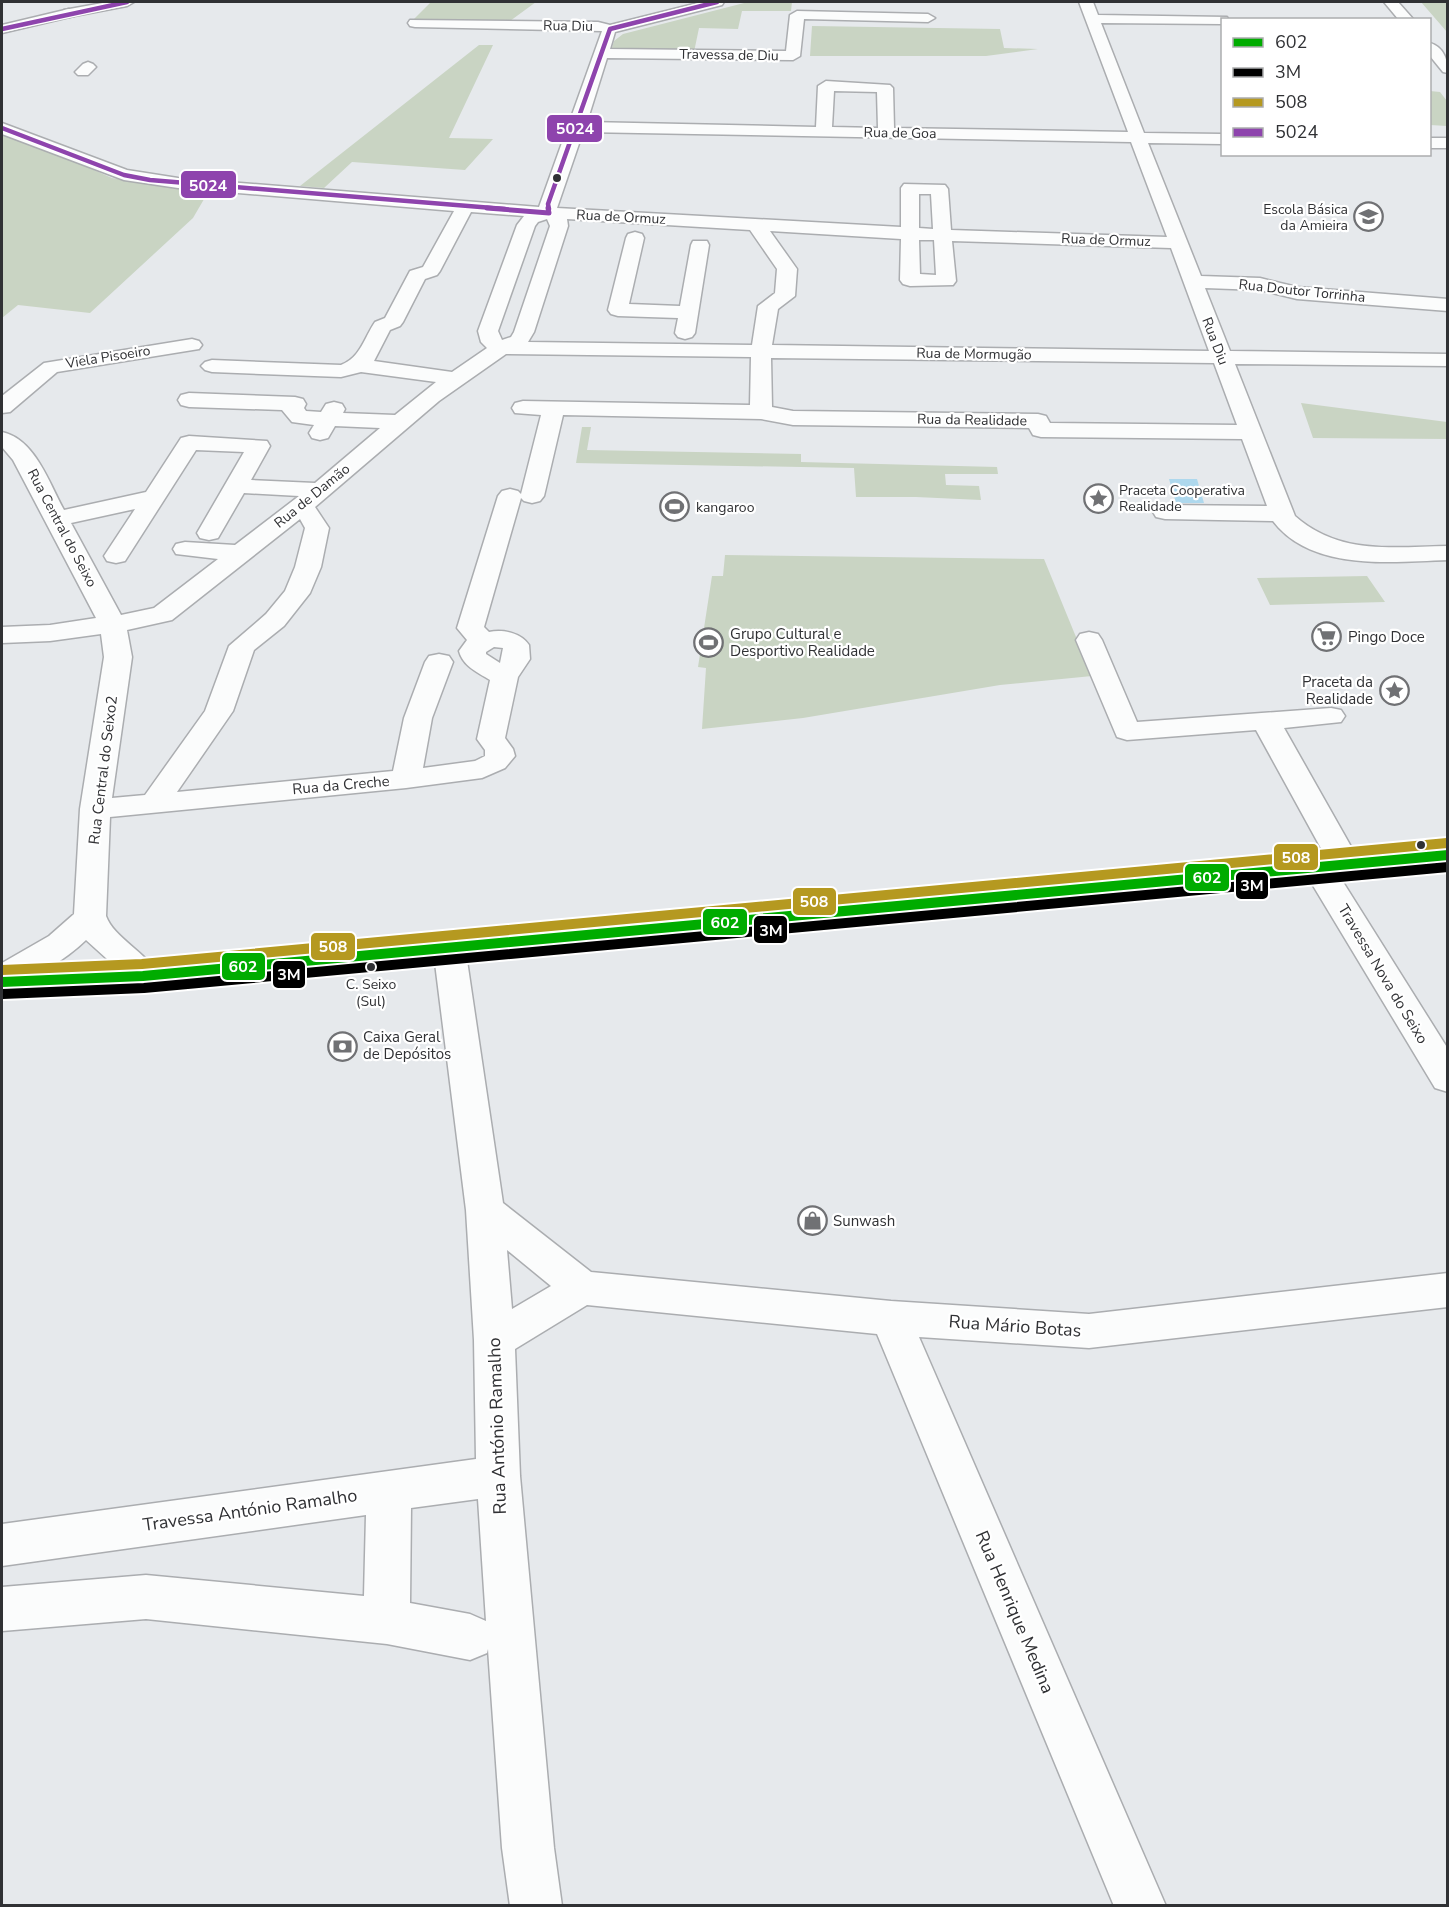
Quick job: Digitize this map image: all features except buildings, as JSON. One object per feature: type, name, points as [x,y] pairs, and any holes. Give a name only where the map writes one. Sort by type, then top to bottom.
[{"type":"main road","points":[[2,29],[127,2]]},
{"type":"main road","name":"Rua Diu","points":[[415,23],[598,26],[610,29],[717,2]]},
{"type":"main road","name":"Rua Diu","points":[[1086,2],[1282,514],[1292,527],[1302,534],[1349,551],[1374,554],[1448,553]]},
{"type":"main road","points":[[1391,2],[1405,18]]},
{"type":"main road","name":"Travessa de Diu","points":[[600,53],[793,56],[797,15],[928,18]]},
{"type":"main road","points":[[1092,19],[1221,20]]},
{"type":"main road","name":"Rua de Damão","points":[[3,638],[113,625],[163,614],[299,508],[431,396],[501,348],[518,341],[524,332],[559,226],[558,218],[549,213],[548,204],[610,29]]},
{"type":"main road","points":[[1438,52],[1448,69]]},
{"type":"main road","points":[[824,132],[826,86],[885,88],[886,133]]},
{"type":"main road","name":"Rua de Goa","points":[[577,127],[1221,140]]},
{"type":"main road","name":"Rua de Ormuz","points":[[2,128],[124,175],[150,180],[549,213],[943,235],[1178,243]]},
{"type":"main road","points":[[1431,143],[1448,143]]},
{"type":"main road","points":[[910,188],[939,189],[943,235],[946,281],[910,280],[910,188]]},
{"type":"main road","points":[[212,366],[341,371],[364,360],[382,326],[393,322],[417,275],[430,271],[466,205]]},
{"type":"main road","points":[[501,348],[490,342],[488,331],[503,288],[526,225],[532,219],[549,213]]},
{"type":"main road","points":[[756,225],[787,269],[785,296],[768,306],[761,351],[761,412]]},
{"type":"main road","points":[[636,238],[618,310],[689,312]]},
{"type":"main road","points":[[682,350],[700,245]]},
{"type":"main road","name":"Rua Doutor Torrinha","points":[[1192,282],[1260,284],[1297,293],[1448,305]]},
{"type":"main road","name":"Viela Pisoeiro","points":[[2,406],[51,367],[192,345]]},
{"type":"main road","name":"Rua de Mormugão","points":[[501,348],[1448,360]]},
{"type":"main road","points":[[364,360],[457,379]]},
{"type":"main road","points":[[189,400],[295,404],[292,409],[300,417],[331,424]]},
{"type":"main road","name":"Rua da Realidade","points":[[523,408],[761,412],[793,418],[1038,421],[1041,430],[1249,432]]},
{"type":"main road","name":"Rua da Creche","points":[[95,809],[406,779],[482,769],[495,762],[500,756],[500,749],[491,739],[504,677],[474,658],[472,651],[483,641],[470,628],[554,409]]},
{"type":"main road","points":[[286,431],[331,424],[400,422]]},
{"type":"main road","name":"Rua Central do Seixo","points":[[2,438],[13,444],[24,458],[113,625]]},
{"type":"main road","points":[[116,556],[189,443],[259,446],[209,533]]},
{"type":"main road","points":[[237,486],[320,490]]},
{"type":"main road","points":[[58,519],[154,497]]},
{"type":"main road","points":[[154,803],[219,711],[242,646],[283,612],[301,586],[318,528],[309,514],[299,508]]},
{"type":"main road","points":[[1165,512],[1282,514]]},
{"type":"main road","points":[[185,549],[241,553]]},
{"type":"main road","name":"Rua Central do Seixo2","points":[[90,916],[95,809],[118,657],[113,625]]},
{"type":"main road","points":[[50,633],[118,657]]},
{"type":"main road","points":[[1089,640],[1127,731],[1331,716]]},
{"type":"main road","points":[[406,779],[417,718],[439,662]]},
{"type":"main road","name":"Travessa Nova do Seixo","points":[[1265,720],[1332,867],[1448,1079]]},
{"type":"main road","points":[[2,982],[143,976],[1448,855]]},
{"type":"main road","points":[[2,977],[62,945],[79,930],[90,916],[100,936],[127,958],[143,976]]},
{"type":"main road","name":"Rua António Ramalho","points":[[449,947],[484,1210],[494,1340],[498,1476],[528,1848],[536,1905]]},
{"type":"main road","points":[[484,1210],[582,1288],[494,1340]]},
{"type":"main road","name":"Rua Mário Botas","points":[[582,1288],[891,1318],[1089,1330],[1448,1290]]},
{"type":"main road","name":"Rua Henrique Medina","points":[[891,1318],[1140,1905]]},
{"type":"main road","name":"Travessa António Ramalho","points":[[2,1545],[498,1476]]},
{"type":"main road","points":[[387,1621],[389,1491]]},
{"type":"main road","points":[[2,1609],[146,1597],[387,1621],[470,1637]]},
{"type":"green space","points":[[431,2],[536,2],[510,21],[413,20]]},
{"type":"green space","points":[[748,2],[792,2],[791,11],[742,11],[738,29],[699,28],[694,52],[611,51],[614,41],[623,34]]},
{"type":"green space","points":[[1421,2],[1447,2],[1447,32]]},
{"type":"green space","points":[[812,26],[1000,29],[1004,48],[1038,49],[986,56],[810,56]]},
{"type":"green space","points":[[479,45],[493,45],[449,138],[493,139],[465,170],[352,162],[324,188],[300,186]]},
{"type":"green space","points":[[1431,91],[1440,92],[1447,101],[1447,126],[1431,125]]},
{"type":"green space","points":[[2,132],[112,178],[207,194],[193,218],[90,313],[18,305],[2,318]]},
{"type":"green space","points":[[1301,403],[1447,422],[1447,443],[1446,439],[1313,438]]},
{"type":"green space","points":[[582,427],[591,427],[587,450],[801,454],[801,462],[997,467],[998,474],[945,474],[946,485],[979,486],[981,500],[856,497],[854,468],[576,463]]},
{"type":"green space","points":[[725,555],[1044,559],[1092,676],[1000,685],[803,718],[702,729],[706,668],[698,667],[712,576],[723,576]]},
{"type":"green space","points":[[1367,576],[1385,602],[1270,605],[1257,578]]},
{"type":"water","points":[[1169,479],[1197,479],[1204,503],[1176,503]]},
{"type":"transit line","name":"5024","points":[[2,29],[127,2]]},
{"type":"transit line","name":"5024","points":[[2,128],[124,175],[150,180],[549,213],[548,204],[610,29],[717,2]]},
{"type":"transit line","name":"508","points":[[2,970],[142,964],[1447,843]]},
{"type":"transit line","name":"602","points":[[2,982],[143,976],[1448,855]]},
{"type":"transit line","name":"3M","points":[[3,994],[144,988],[1448,867]]},
{"type":"place","name":"Escola Básica da Amieira","points":[[1369,217]]},
{"type":"place","name":"Praceta Cooperativa Realidade","points":[[1098,498]]},
{"type":"place","name":"kangaroo","points":[[675,507]]},
{"type":"place","name":"Pingo Doce","points":[[1327,637]]},
{"type":"place","name":"Grupo Cultural e Desportivo Realidade","points":[[709,643]]},
{"type":"place","name":"Praceta da Realidade","points":[[1394,691]]},
{"type":"place","name":"C. Seixo (Sul)","points":[[371,967]]},
{"type":"place","name":"Caixa Geral de Depósitos","points":[[342,1046]]},
{"type":"place","name":"Sunwash","points":[[812,1221]]}]
